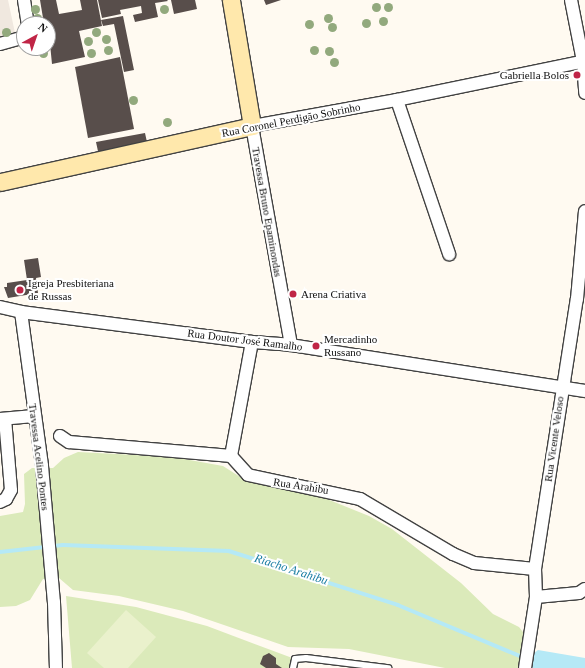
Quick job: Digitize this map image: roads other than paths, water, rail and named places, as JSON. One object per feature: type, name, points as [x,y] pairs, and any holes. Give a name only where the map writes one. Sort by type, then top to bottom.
[{"type":"street","points":[[24,0],[27,16]]},
{"type":"street","points":[[231,0],[252,126]]},
{"type":"street","points":[[571,0],[584,61],[585,93]]},
{"type":"street","points":[[0,44],[16,39]]},
{"type":"street","name":"Rua Coronel Perdigão Sobrinho","points":[[0,182],[252,126],[397,100],[584,61]]},
{"type":"street","points":[[397,100],[449,254]]},
{"type":"street","name":"Travessa Bruno Epaminondas","points":[[252,126],[291,345]]},
{"type":"street","name":"Rua Vicente Veloso","points":[[525,668],[536,597],[536,569],[562,387],[577,299],[585,211]]},
{"type":"street","name":"Rua Doutor José Ramalho","points":[[0,307],[21,312],[252,342],[291,345],[585,391]]},
{"type":"street","name":"Travessa Acelino Pontes","points":[[21,312],[42,466],[54,602],[56,668]]},
{"type":"street","points":[[60,436],[68,442],[231,456],[252,342]]},
{"type":"street","points":[[0,502],[6,500],[11,490],[2,419],[34,416]]},
{"type":"street","name":"Rua Arahibu","points":[[231,456],[248,475],[341,493],[360,499],[453,554],[474,563],[536,569]]},
{"type":"street","points":[[536,597],[579,593],[585,589]]},
{"type":"lane","points":[[293,668],[295,659],[306,658],[388,668]]},
{"type":"water","points":[[538,650],[585,658],[585,668],[530,668],[533,654]]},
{"type":"waterway","name":"Riacho Arahibu","points":[[0,552],[63,545],[229,551],[398,605],[525,658]]},
{"type":"place","name":"Gabriella Bolos","points":[[577,75]]},
{"type":"place","name":"Igreja Presbiteriana de Russas","points":[[20,290]]},
{"type":"place","name":"Arena Criativa","points":[[293,294]]},
{"type":"place","name":"Mercadinho Russano","points":[[316,346]]}]
